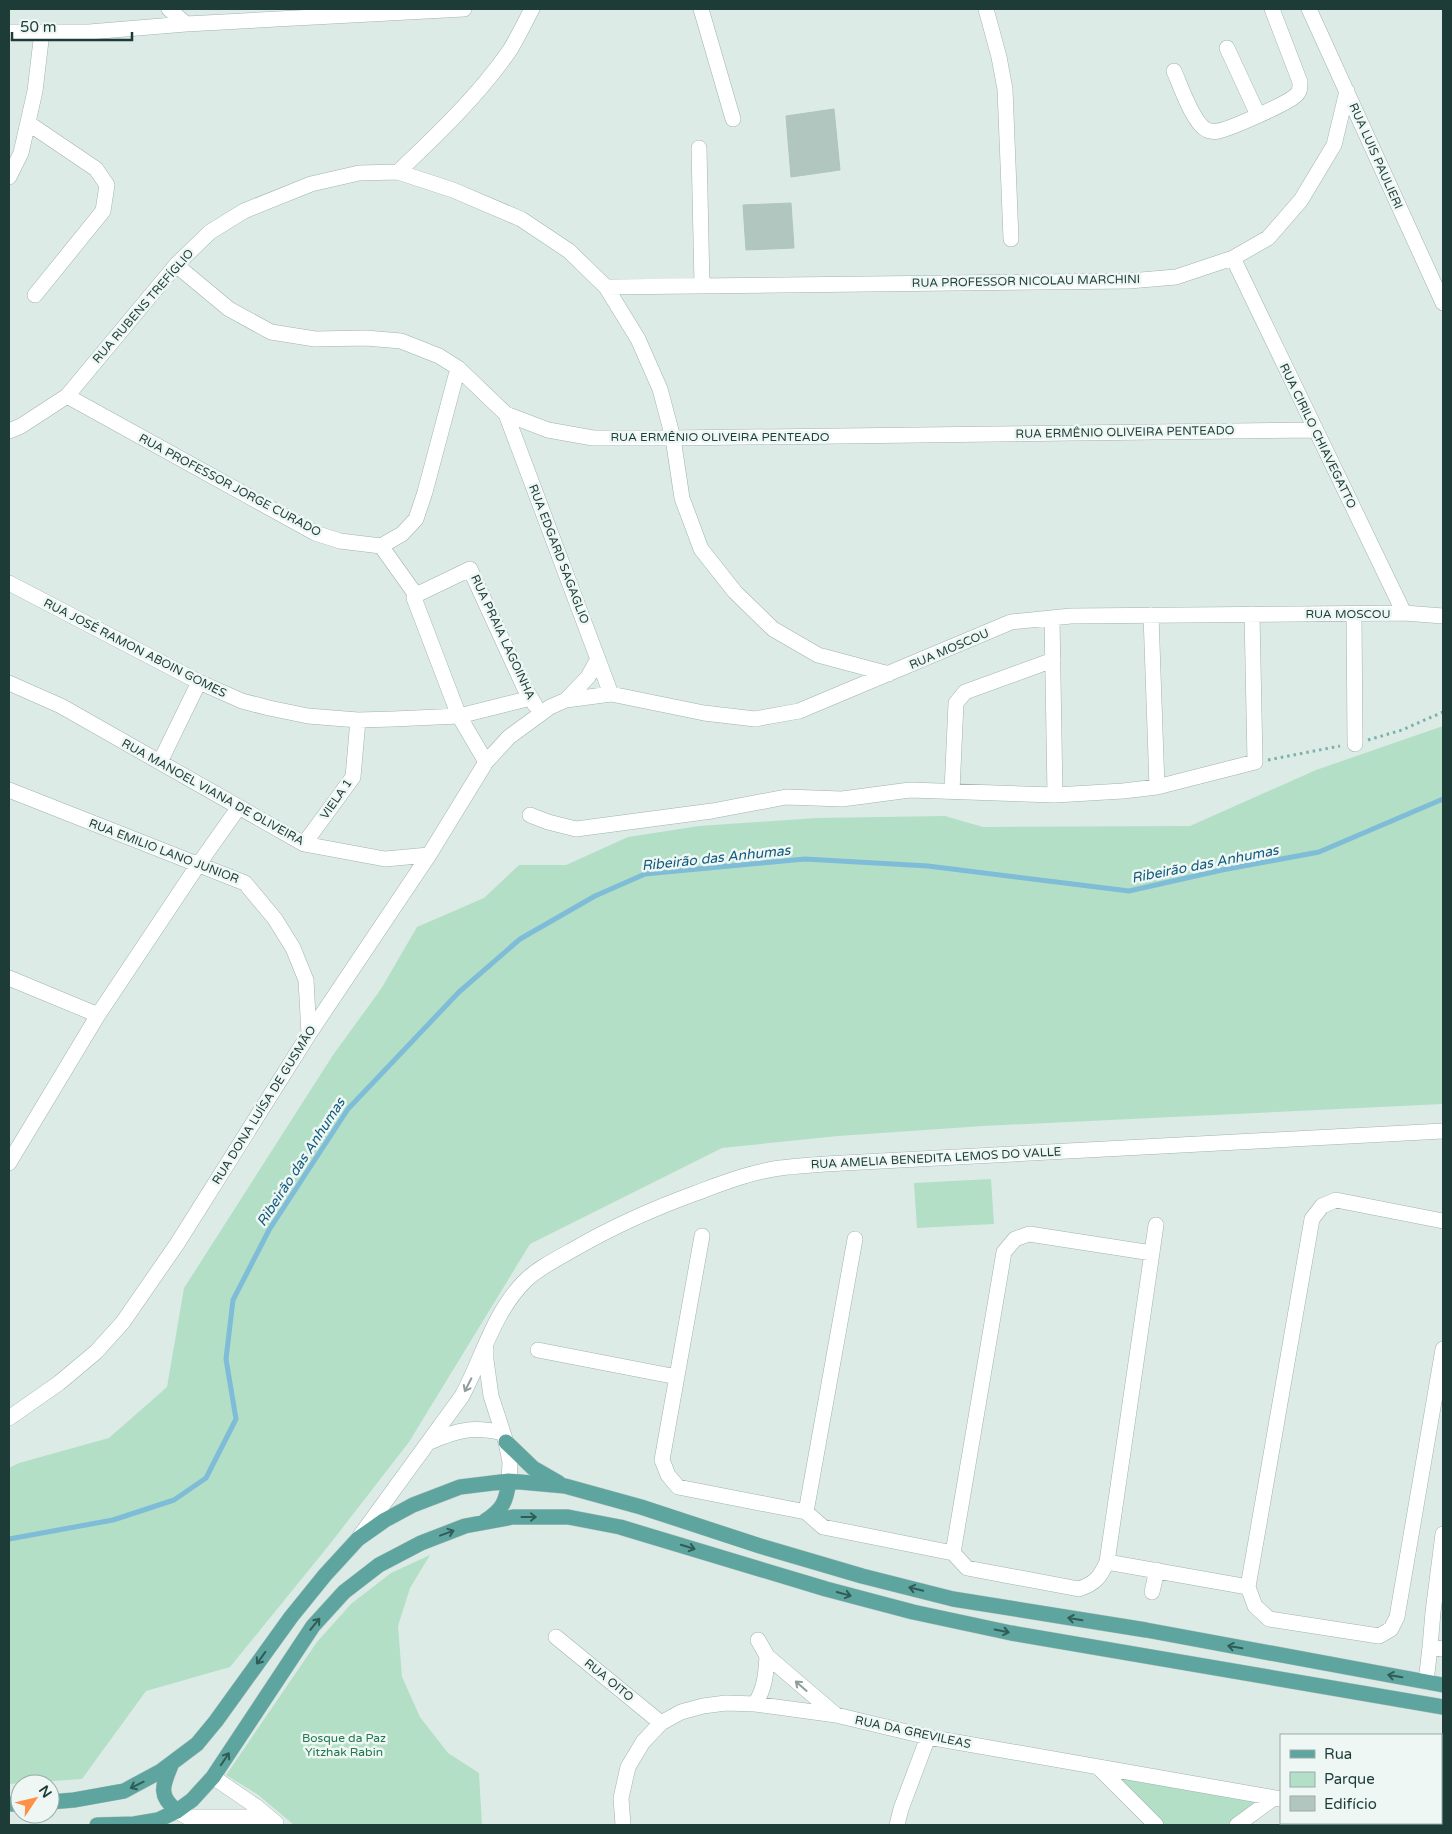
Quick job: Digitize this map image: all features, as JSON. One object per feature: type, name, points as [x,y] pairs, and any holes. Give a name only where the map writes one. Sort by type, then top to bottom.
[{"type":"main road","points":[[505,1438],[533,1468],[565,1486]]},
{"type":"main road","points":[[481,1523],[497,1513],[504,1503],[509,1480]]},
{"type":"main road","points":[[60,1801],[124,1791],[155,1775],[197,1744],[216,1722],[291,1616],[325,1575],[358,1540],[385,1520],[413,1505],[460,1487],[509,1480],[565,1486],[641,1507],[760,1546],[862,1576],[953,1599],[1146,1630],[1443,1685]]},
{"type":"main road","points":[[97,1825],[134,1824],[158,1820],[177,1812],[192,1800],[213,1777],[313,1626],[344,1592],[379,1565],[421,1543],[465,1526],[513,1517],[568,1518],[620,1527],[826,1589],[913,1612],[1011,1633],[1443,1707]]},
{"type":"main road","points":[[172,1763],[164,1795],[166,1802],[177,1812]]},
{"type":"street","points":[[168,9],[186,24]]},
{"type":"street","points":[[9,32],[88,32],[186,24],[464,9]]},
{"type":"street","points":[[398,172],[449,124],[482,88],[511,48],[532,9]]},
{"type":"street","points":[[701,9],[733,120]]},
{"type":"street","points":[[986,9],[1006,89],[1011,239]]},
{"type":"street","points":[[1174,71],[1193,114],[1200,125],[1208,130],[1219,131],[1258,115],[1295,96],[1300,90],[1300,82],[1294,61],[1272,9]]},
{"type":"street","name":"RUA LUIS PAULIERI","points":[[1309,9],[1443,303]]},
{"type":"street","points":[[9,177],[21,152],[28,123],[35,90],[42,32]]},
{"type":"street","points":[[1227,48],[1258,115]]},
{"type":"street","name":"RUA PROFESSOR NICOLAU MARCHINI","points":[[606,287],[1128,281],[1176,276],[1233,258],[1268,238],[1301,200],[1334,145],[1347,91]]},
{"type":"street","points":[[28,123],[96,169],[107,185],[102,211],[35,295]]},
{"type":"street","points":[[699,148],[702,285]]},
{"type":"street","name":"RUA RUBENS TREFÍGLIO","points":[[9,431],[22,426],[67,396],[176,265],[210,232],[244,211],[311,184],[359,173],[398,172],[453,190],[521,219],[570,251],[606,287],[638,339],[660,389],[673,438],[682,498],[701,549],[735,592],[773,629],[818,655],[889,674]]},
{"type":"street","name":"RUA CIRILO CHIAVEGATTO","points":[[1233,258],[1404,613]]},
{"type":"street","name":"RUA ERMÊNIO OLIVEIRA PENTEADO","points":[[176,265],[229,309],[272,332],[315,339],[366,338],[401,341],[439,356],[458,368],[506,414],[548,430],[593,438],[1316,430]]},
{"type":"street","points":[[458,368],[416,520],[402,534],[381,546],[416,595],[414,598],[458,716],[486,762]]},
{"type":"street","name":"RUA PROFESSOR JORGE CURADO","points":[[67,396],[315,533],[340,541],[381,546]]},
{"type":"street","name":"RUA EDGARD SAGAGLIO","points":[[506,414],[611,694]]},
{"type":"street","name":"RUA PRAIA LAGOINHA","points":[[416,595],[470,569],[533,702]]},
{"type":"street","name":"RUA JOSÉ RAMON ABOIN GOMES","points":[[9,583],[199,682],[242,701],[269,708],[308,716],[358,720],[458,716],[533,702]]},
{"type":"street","name":"RUA MOSCOU","points":[[486,762],[509,737],[550,707],[566,700],[611,694],[704,713],[755,719],[799,711],[1011,622],[1071,616],[1404,613],[1443,616]]},
{"type":"street","points":[[530,814],[548,822],[576,829],[712,812],[786,797],[842,799],[910,790],[1055,795],[1157,787],[1255,762],[1252,614]]},
{"type":"street","points":[[1354,614],[1355,744]]},
{"type":"street","points":[[1151,615],[1157,787]]},
{"type":"street","points":[[1052,618],[1055,795]]},
{"type":"street","points":[[566,700],[588,677],[598,659]]},
{"type":"street","points":[[952,791],[956,703],[964,692],[1053,660]]},
{"type":"street","points":[[160,762],[199,682]]},
{"type":"street","name":"RUA MANOEL VIANA DE OLIVEIRA","points":[[9,683],[61,706],[304,844],[385,860],[429,855]]},
{"type":"street","name":"VIELA 1","points":[[304,844],[353,777],[358,720]]},
{"type":"street","name":"RUA DONA LUÍSA DE GUSMÃO","points":[[9,1418],[59,1383],[96,1352],[123,1322],[177,1244],[309,1034],[429,855],[486,762]]},
{"type":"street","name":"RUA EMILIO LANO JUNIOR","points":[[9,790],[245,883],[275,919],[293,948],[306,980],[309,1034]]},
{"type":"street","points":[[9,1163],[98,1015],[238,807]]},
{"type":"street","points":[[9,978],[98,1015]]},
{"type":"street","name":"RUA AMELIA BENEDITA LEMOS DO VALLE","points":[[358,1540],[462,1396],[472,1378],[486,1340],[504,1306],[526,1280],[595,1236],[668,1204],[729,1181],[778,1168],[825,1164],[1443,1131]]},
{"type":"street","points":[[1443,1221],[1336,1200],[1322,1206],[1312,1220],[1248,1587],[1255,1606],[1269,1619],[1379,1636],[1391,1629],[1397,1617],[1443,1349]]},
{"type":"street","points":[[702,1236],[662,1460],[668,1476],[678,1487],[806,1512],[823,1527],[953,1553],[967,1568],[1080,1589],[1091,1584],[1102,1574],[1107,1562],[1156,1225]]},
{"type":"street","points":[[953,1553],[1004,1252],[1015,1239],[1029,1234],[1152,1253]]},
{"type":"street","points":[[806,1512],[855,1239]]},
{"type":"street","points":[[486,1340],[490,1396],[505,1438],[510,1462],[509,1480]]},
{"type":"street","points":[[538,1350],[676,1377]]},
{"type":"street","points":[[428,1443],[451,1433],[470,1429],[485,1429],[505,1438]]},
{"type":"street","points":[[1426,1682],[1437,1648],[1432,1612],[1443,1534]]},
{"type":"street","points":[[1107,1562],[1248,1587]]},
{"type":"street","points":[[1152,1592],[1157,1570]]},
{"type":"street","name":"RUA OITO","points":[[556,1637],[662,1723]]},
{"type":"street","points":[[758,1640],[767,1656],[836,1715]]},
{"type":"street","points":[[755,1704],[762,1693],[764,1685],[767,1656]]},
{"type":"street","name":"RUA DA GREVILEAS","points":[[623,1825],[621,1798],[628,1767],[643,1742],[662,1723],[681,1712],[726,1702],[836,1715],[928,1737],[1278,1798]]},
{"type":"street","points":[[897,1825],[901,1809],[928,1737]]},
{"type":"street","points":[[1098,1767],[1156,1825]]},
{"type":"street","points":[[213,1777],[257,1806],[277,1825]]},
{"type":"street","points":[[1237,1825],[1278,1798]]},
{"type":"street","points":[[177,1812],[187,1817],[249,1817],[277,1825]]},
{"type":"path","points":[[1255,762],[1355,744],[1402,730],[1443,712]]},
{"type":"green space","points":[[1443,726],[1443,1104],[983,1126],[838,1136],[722,1148],[530,1244],[409,1442],[330,1544],[230,1667],[146,1691],[82,1779],[60,1781],[60,1774],[10,1774],[9,1784],[9,1468],[19,1463],[109,1438],[167,1387],[184,1288],[333,1055],[381,989],[417,927],[484,898],[519,865],[566,865],[628,837],[699,826],[817,818],[945,816],[983,827],[1190,826],[1316,770]]},
{"type":"green space","points":[[991,1179],[994,1224],[917,1228],[914,1183]]},
{"type":"green space","name":"Bosque da Paz Yitzhak Rabin","points":[[430,1555],[410,1588],[398,1626],[402,1677],[420,1717],[448,1753],[479,1773],[482,1825],[294,1825],[257,1794],[226,1775],[317,1642],[351,1604],[391,1573]]},
{"type":"green space","points":[[1114,1776],[1262,1802],[1227,1825],[1165,1825]]},
{"type":"building","points":[[834,109],[840,170],[791,177],[786,116]]},
{"type":"building","points":[[791,203],[794,248],[746,250],[743,205]]},
{"type":"waterway","name":"Ribeirão das Anhumas","points":[[9,1539],[113,1520],[174,1500],[206,1478],[236,1419],[226,1359],[233,1300],[269,1230],[348,1109],[459,992],[520,939],[595,896],[645,874],[805,859],[928,866],[1129,891],[1222,870],[1319,852],[1443,799]]}]
